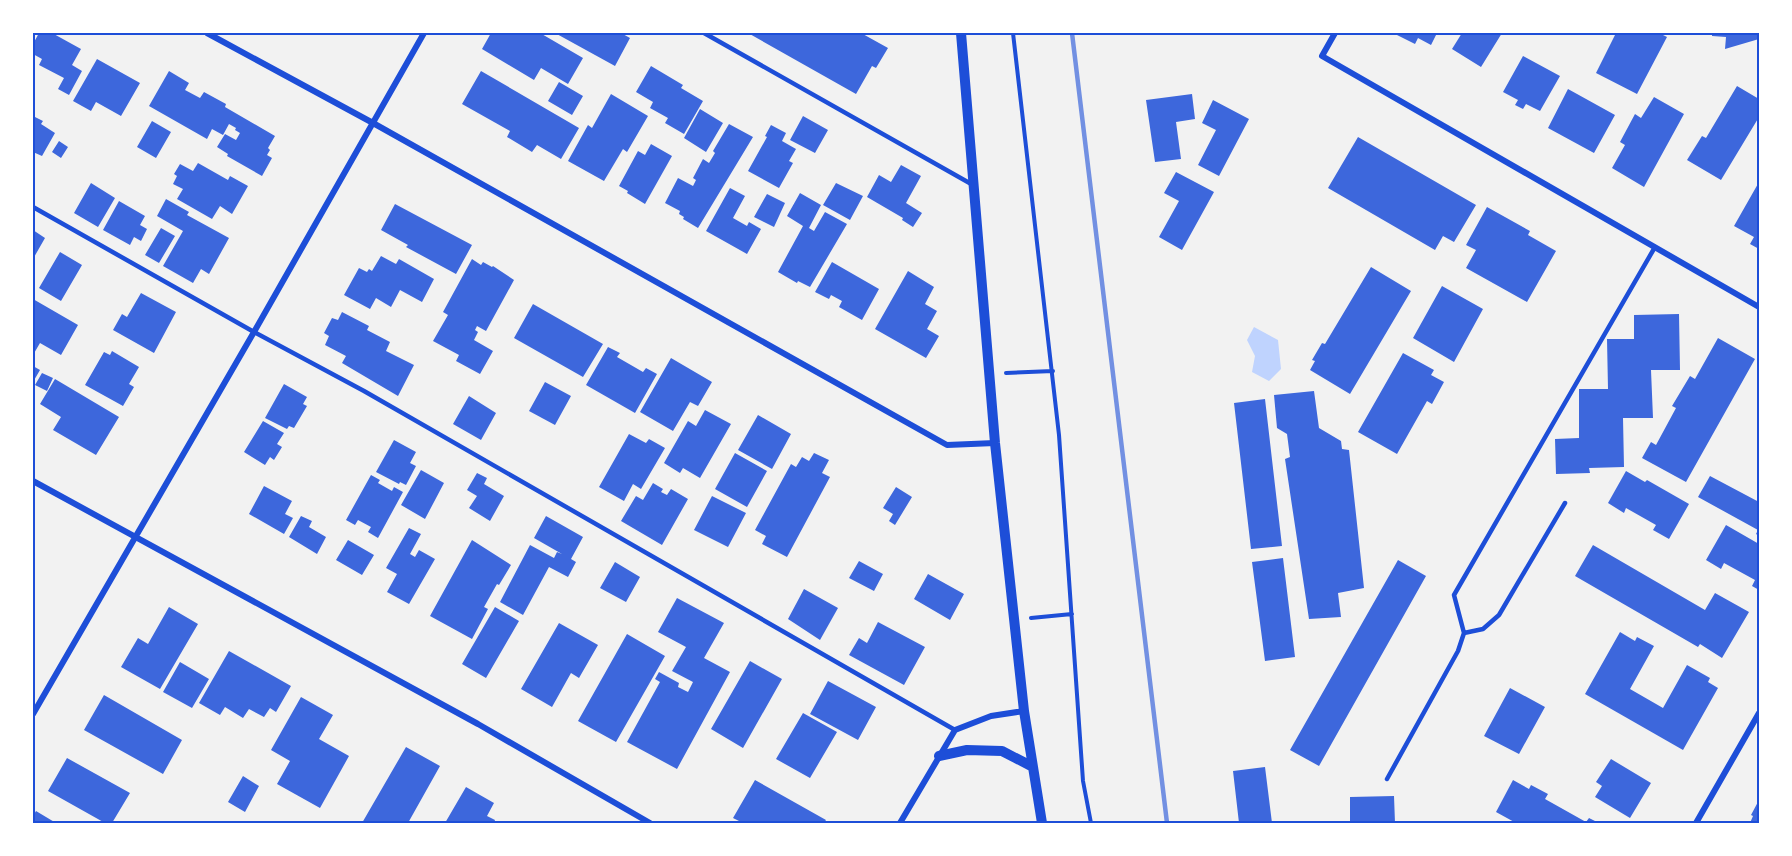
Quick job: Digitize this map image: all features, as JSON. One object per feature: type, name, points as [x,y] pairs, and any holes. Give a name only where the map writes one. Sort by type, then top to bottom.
[{"type":"street","points":[[207,33],[373,123],[946,445],[995,443]]},
{"type":"street","points":[[33,714],[424,33]]},
{"type":"street","points":[[961,33],[995,443],[1013,620],[1024,711],[1042,823]]},
{"type":"street","points":[[1335,33],[1322,56],[1759,307]]},
{"type":"street","points":[[33,481],[478,724],[650,823]]},
{"type":"street","points":[[900,823],[955,730],[991,716],[1024,711]]},
{"type":"street","points":[[1696,823],[1759,713]]},
{"type":"street","points":[[939,756],[968,750],[1002,751],[1033,767]]},
{"type":"lane","points":[[704,33],[974,186]]},
{"type":"lane","points":[[33,207],[363,391],[955,730]]},
{"type":"lane","points":[[1387,779],[1458,651],[1464,633],[1454,596],[1655,247]]},
{"type":"lane","points":[[1464,633],[1483,629],[1499,615],[1565,502]]},
{"type":"path","points":[[1013,33],[1053,371],[1083,781],[1091,823]]},
{"type":"path","points":[[990,374],[1053,371]]},
{"type":"path","points":[[1013,620],[1072,614]]},
{"type":"water","points":[[1254,327],[1278,340],[1281,369],[1269,381],[1252,372],[1255,356],[1247,340]]},
{"type":"building","points":[[39,33],[52,33],[81,49],[72,65],[82,71],[69,95],[58,89],[64,78],[39,65],[42,59],[33,54],[33,44]]},
{"type":"building","points":[[491,33],[540,33],[583,58],[568,84],[541,68],[534,80],[482,49]]},
{"type":"building","points":[[555,33],[621,33],[630,38],[615,66]]},
{"type":"building","points":[[748,33],[861,33],[888,48],[876,68],[872,66],[856,94]]},
{"type":"building","points":[[1393,33],[1437,33],[1431,45],[1418,38],[1415,44]]},
{"type":"building","points":[[1462,33],[1502,33],[1481,67],[1452,49]]},
{"type":"building","points":[[1616,33],[1659,33],[1667,37],[1637,94],[1596,73]]},
{"type":"building","points":[[1712,33],[1759,33],[1759,39],[1725,49],[1726,37],[1712,36]]},
{"type":"building","points":[[1523,56],[1560,76],[1540,111],[1526,104],[1523,109],[1515,105],[1518,100],[1503,92]]},
{"type":"building","points":[[97,59],[140,83],[121,116],[96,102],[91,111],[73,101]]},
{"type":"building","points":[[651,66],[683,85],[681,88],[703,101],[684,134],[665,123],[668,118],[650,108],[653,102],[636,92]]},
{"type":"building","points":[[169,71],[189,83],[185,90],[200,98],[204,92],[275,136],[267,155],[272,158],[262,176],[227,156],[228,154],[217,147],[225,134],[236,140],[240,133],[235,130],[236,128],[229,124],[223,135],[212,129],[207,139],[149,106]]},
{"type":"building","points":[[481,71],[579,128],[561,159],[537,145],[532,152],[507,137],[510,131],[462,104]]},
{"type":"building","points":[[559,82],[583,96],[572,115],[548,101]]},
{"type":"building","points":[[1737,86],[1759,99],[1759,117],[1721,180],[1687,160],[1702,136],[1706,138]]},
{"type":"building","points":[[1568,89],[1615,115],[1594,153],[1548,128]]},
{"type":"building","points":[[611,94],[648,116],[627,152],[623,149],[604,181],[568,161],[588,125],[592,128]]},
{"type":"building","points":[[1192,94],[1195,119],[1176,122],[1181,159],[1155,162],[1146,100]]},
{"type":"building","points":[[1654,97],[1684,114],[1644,187],[1612,168],[1625,145],[1620,142],[1635,114],[1641,118]]},
{"type":"building","points":[[1213,100],[1249,119],[1219,176],[1198,165],[1216,130],[1202,123]]},
{"type":"building","points":[[700,109],[723,123],[706,152],[684,138]]},
{"type":"building","points":[[33,116],[43,121],[41,124],[55,133],[42,156],[33,152]]},
{"type":"building","points":[[803,116],[828,130],[815,153],[790,140]]},
{"type":"building","points":[[152,121],[171,132],[156,158],[137,147]]},
{"type":"building","points":[[729,124],[753,137],[698,228],[683,219],[684,217],[679,214],[680,211],[665,203],[678,178],[693,186],[696,180],[693,178],[703,159],[709,163],[715,153],[713,151]]},
{"type":"building","points":[[771,125],[786,133],[782,141],[796,149],[789,161],[793,163],[779,188],[748,171]]},
{"type":"building","points":[[1358,137],[1476,205],[1454,242],[1443,236],[1435,250],[1328,188]]},
{"type":"building","points":[[59,141],[68,147],[61,158],[52,152]]},
{"type":"building","points":[[651,144],[672,156],[645,204],[619,186],[638,151],[645,155]]},
{"type":"building","points":[[198,163],[228,180],[230,176],[248,186],[232,214],[220,206],[212,219],[177,199],[183,189],[173,184],[177,176],[174,174],[180,164],[193,171]]},
{"type":"building","points":[[901,165],[921,176],[906,203],[922,213],[913,227],[902,220],[903,218],[867,197],[879,175],[891,182]]},
{"type":"building","points":[[1176,172],[1214,192],[1182,250],[1159,237],[1179,201],[1164,193]]},
{"type":"building","points":[[1759,182],[1759,249],[1750,244],[1754,237],[1734,226]]},
{"type":"building","points":[[91,183],[115,198],[98,227],[74,213]]},
{"type":"building","points":[[836,183],[863,196],[850,220],[823,205]]},
{"type":"building","points":[[730,188],[745,196],[733,218],[747,226],[749,222],[761,229],[747,254],[706,231]]},
{"type":"building","points":[[800,193],[821,205],[809,228],[814,231],[825,212],[847,224],[810,287],[798,281],[797,283],[778,272],[803,226],[787,216]]},
{"type":"building","points":[[767,194],[785,203],[774,227],[754,217]]},
{"type":"building","points":[[166,199],[189,212],[187,215],[229,238],[209,274],[201,269],[193,283],[163,266],[183,231],[157,216]]},
{"type":"building","points":[[119,201],[145,216],[140,225],[147,229],[141,241],[134,237],[130,245],[103,230]]},
{"type":"building","points":[[395,204],[472,245],[456,274],[406,247],[408,245],[381,230]]},
{"type":"building","points":[[1487,207],[1530,231],[1528,235],[1556,251],[1527,302],[1466,268],[1476,250],[1466,245]]},
{"type":"building","points":[[161,228],[175,236],[159,263],[145,255]]},
{"type":"building","points":[[33,230],[45,238],[33,259]]},
{"type":"building","points":[[60,252],[82,265],[61,301],[39,288]]},
{"type":"building","points":[[381,256],[396,264],[399,259],[434,279],[422,302],[400,290],[391,307],[376,298],[370,309],[344,295],[359,268],[367,272],[369,269],[372,271]]},
{"type":"building","points":[[472,259],[481,265],[483,262],[493,266],[514,280],[486,331],[477,326],[475,330],[478,332],[474,340],[493,351],[480,374],[456,361],[459,355],[433,341],[448,315],[443,312]]},
{"type":"building","points":[[832,262],[879,289],[862,320],[839,307],[842,301],[831,295],[829,299],[815,292]]},
{"type":"building","points":[[1371,267],[1411,291],[1350,394],[1310,370],[1315,361],[1312,360],[1322,343],[1325,344]]},
{"type":"building","points":[[908,271],[934,287],[925,304],[937,311],[927,329],[939,336],[926,358],[875,329]]},
{"type":"building","points":[[1442,286],[1483,309],[1454,362],[1413,338]]},
{"type":"building","points":[[141,293],[176,312],[154,353],[113,330],[122,314],[127,317]]},
{"type":"building","points":[[33,299],[78,325],[61,355],[40,343],[33,355]]},
{"type":"building","points":[[533,304],[603,344],[583,377],[514,338]]},
{"type":"building","points":[[342,312],[369,326],[367,330],[390,342],[386,351],[414,365],[398,396],[342,363],[346,356],[325,345],[329,336],[324,333],[332,318],[338,320]]},
{"type":"building","points":[[1679,314],[1680,370],[1651,370],[1653,418],[1623,418],[1624,467],[1589,468],[1590,473],[1556,474],[1555,439],[1579,438],[1579,389],[1608,389],[1607,339],[1634,339],[1634,315]]},
{"type":"building","points":[[1718,338],[1755,359],[1686,482],[1642,458],[1651,442],[1656,445],[1676,408],[1672,406],[1690,376],[1695,379]]},
{"type":"building","points":[[608,347],[620,353],[617,357],[643,372],[646,368],[657,374],[635,413],[586,385]]},
{"type":"building","points":[[112,351],[139,367],[129,384],[134,387],[123,406],[85,385],[104,352],[110,355]]},
{"type":"building","points":[[1403,353],[1434,370],[1431,375],[1444,382],[1432,404],[1427,401],[1397,454],[1358,432]]},
{"type":"building","points":[[671,358],[712,382],[698,406],[690,402],[673,431],[640,412]]},
{"type":"building","points":[[33,366],[40,370],[33,382]]},
{"type":"building","points":[[42,373],[53,378],[47,391],[35,385]]},
{"type":"building","points":[[55,379],[119,417],[96,455],[53,430],[61,417],[40,404]]},
{"type":"building","points":[[545,382],[571,396],[555,425],[529,411]]},
{"type":"building","points":[[284,384],[307,397],[303,404],[307,406],[294,428],[289,426],[287,429],[265,418]]},
{"type":"building","points":[[1314,391],[1319,428],[1341,441],[1342,449],[1349,450],[1364,588],[1338,593],[1341,617],[1309,619],[1285,459],[1290,457],[1287,434],[1277,428],[1274,395]]},
{"type":"building","points":[[469,396],[496,413],[481,440],[453,424]]},
{"type":"building","points":[[1265,399],[1282,546],[1251,549],[1234,403]]},
{"type":"building","points":[[705,410],[731,424],[700,478],[683,468],[680,473],[664,463],[688,421],[696,426]]},
{"type":"building","points":[[758,415],[791,434],[772,469],[738,450]]},
{"type":"building","points":[[263,421],[284,433],[277,444],[282,447],[274,460],[270,457],[265,465],[244,452]]},
{"type":"building","points":[[629,434],[646,443],[649,439],[665,448],[641,489],[633,484],[624,501],[599,487]]},
{"type":"building","points":[[394,440],[416,452],[410,463],[416,466],[406,485],[400,482],[399,484],[376,472]]},
{"type":"building","points":[[735,453],[767,471],[747,507],[715,489]]},
{"type":"building","points":[[814,453],[829,460],[822,473],[830,477],[787,557],[762,544],[766,536],[755,530],[791,464],[796,467],[802,457],[809,461]]},
{"type":"building","points":[[421,470],[444,483],[425,519],[401,505]]},
{"type":"building","points":[[1626,471],[1689,504],[1669,539],[1653,530],[1656,525],[1626,508],[1624,513],[1608,503]]},
{"type":"building","points":[[477,473],[487,478],[484,484],[504,496],[490,521],[469,508],[477,496],[467,490]]},
{"type":"building","points":[[371,475],[380,480],[378,483],[392,491],[394,487],[403,492],[378,538],[368,532],[371,527],[358,520],[355,525],[346,520]]},
{"type":"building","points":[[1710,476],[1759,502],[1759,536],[1756,534],[1758,530],[1698,497]]},
{"type":"building","points":[[653,483],[663,489],[661,492],[667,495],[671,489],[688,499],[662,545],[621,521],[636,496],[643,500]]},
{"type":"building","points":[[264,486],[292,501],[285,514],[293,518],[284,534],[249,514]]},
{"type":"building","points":[[896,487],[912,497],[895,525],[889,521],[893,514],[883,508]]},
{"type":"building","points":[[712,496],[746,513],[728,547],[694,530]]},
{"type":"building","points":[[301,516],[312,521],[309,527],[326,537],[317,554],[289,537]]},
{"type":"building","points":[[546,516],[583,537],[571,559],[576,562],[568,577],[549,567],[523,615],[500,602],[530,545],[554,558],[557,552],[562,554],[534,538]]},
{"type":"building","points":[[1726,525],[1759,544],[1759,590],[1752,586],[1755,580],[1724,563],[1721,569],[1706,560]]},
{"type":"building","points":[[409,528],[421,534],[410,554],[415,557],[419,550],[435,559],[409,604],[387,592],[397,574],[386,568]]},
{"type":"building","points":[[348,540],[374,555],[362,575],[336,560]]},
{"type":"building","points":[[472,540],[511,565],[484,607],[488,609],[472,639],[430,616]]},
{"type":"building","points":[[1593,545],[1705,610],[1715,593],[1749,612],[1722,658],[1700,644],[1698,647],[1575,576]]},
{"type":"building","points":[[1283,558],[1295,657],[1265,661],[1252,562]]},
{"type":"building","points":[[1398,560],[1426,576],[1319,766],[1290,750]]},
{"type":"building","points":[[859,561],[883,574],[874,591],[849,578]]},
{"type":"building","points":[[615,562],[640,577],[626,602],[600,588]]},
{"type":"building","points":[[928,574],[964,594],[950,620],[914,599]]},
{"type":"building","points":[[804,589],[838,608],[820,640],[788,619]]},
{"type":"building","points":[[677,598],[724,623],[704,658],[730,672],[677,769],[627,742],[660,682],[655,679],[659,672],[679,683],[678,687],[688,692],[693,682],[672,671],[686,647],[658,632]]},
{"type":"building","points":[[169,607],[198,624],[160,689],[121,667],[138,638],[148,644]]},
{"type":"building","points":[[495,607],[519,621],[486,678],[462,664]]},
{"type":"building","points":[[878,622],[925,647],[904,685],[849,655],[859,638],[867,643]]},
{"type":"building","points":[[559,623],[598,645],[579,678],[571,673],[552,707],[521,689]]},
{"type":"building","points":[[1620,632],[1635,641],[1637,637],[1654,646],[1630,689],[1663,708],[1687,665],[1710,678],[1708,682],[1718,688],[1683,750],[1585,694]]},
{"type":"building","points":[[627,634],[665,656],[616,742],[578,721]]},
{"type":"building","points":[[229,651],[291,686],[276,712],[270,708],[264,717],[249,709],[243,718],[225,707],[220,715],[199,703]]},
{"type":"building","points":[[750,661],[782,679],[743,748],[711,729]]},
{"type":"building","points":[[180,662],[209,679],[192,708],[163,692]]},
{"type":"building","points":[[828,681],[876,707],[858,740],[810,714]]},
{"type":"building","points":[[1510,688],[1545,707],[1519,754],[1484,736]]},
{"type":"building","points":[[104,695],[182,740],[163,774],[84,730]]},
{"type":"building","points":[[301,697],[333,715],[319,739],[349,756],[320,808],[277,784],[290,761],[271,750]]},
{"type":"building","points":[[803,713],[837,732],[810,778],[776,759]]},
{"type":"building","points":[[406,747],[440,766],[408,823],[362,823]]},
{"type":"building","points":[[67,758],[130,793],[112,823],[105,823],[48,791]]},
{"type":"building","points":[[1611,759],[1651,783],[1630,818],[1595,797],[1602,786],[1596,782]]},
{"type":"building","points":[[1265,767],[1272,823],[1239,823],[1233,771]]},
{"type":"building","points":[[243,776],[259,786],[245,812],[228,802]]},
{"type":"building","points":[[755,780],[826,820],[824,823],[743,823],[733,818]]},
{"type":"building","points":[[1513,780],[1529,789],[1531,785],[1548,794],[1545,799],[1586,822],[1589,818],[1599,823],[1516,823],[1496,812]]},
{"type":"building","points":[[466,787],[494,803],[487,816],[495,820],[494,823],[445,823]]},
{"type":"building","points":[[1394,796],[1395,823],[1350,823],[1350,797]]},
{"type":"building","points":[[1759,800],[1759,823],[1750,823],[1753,816],[1751,815]]},
{"type":"building","points":[[36,811],[56,823],[33,823]]},
{"type":"railway","points":[[1072,33],[1167,823]]}]
